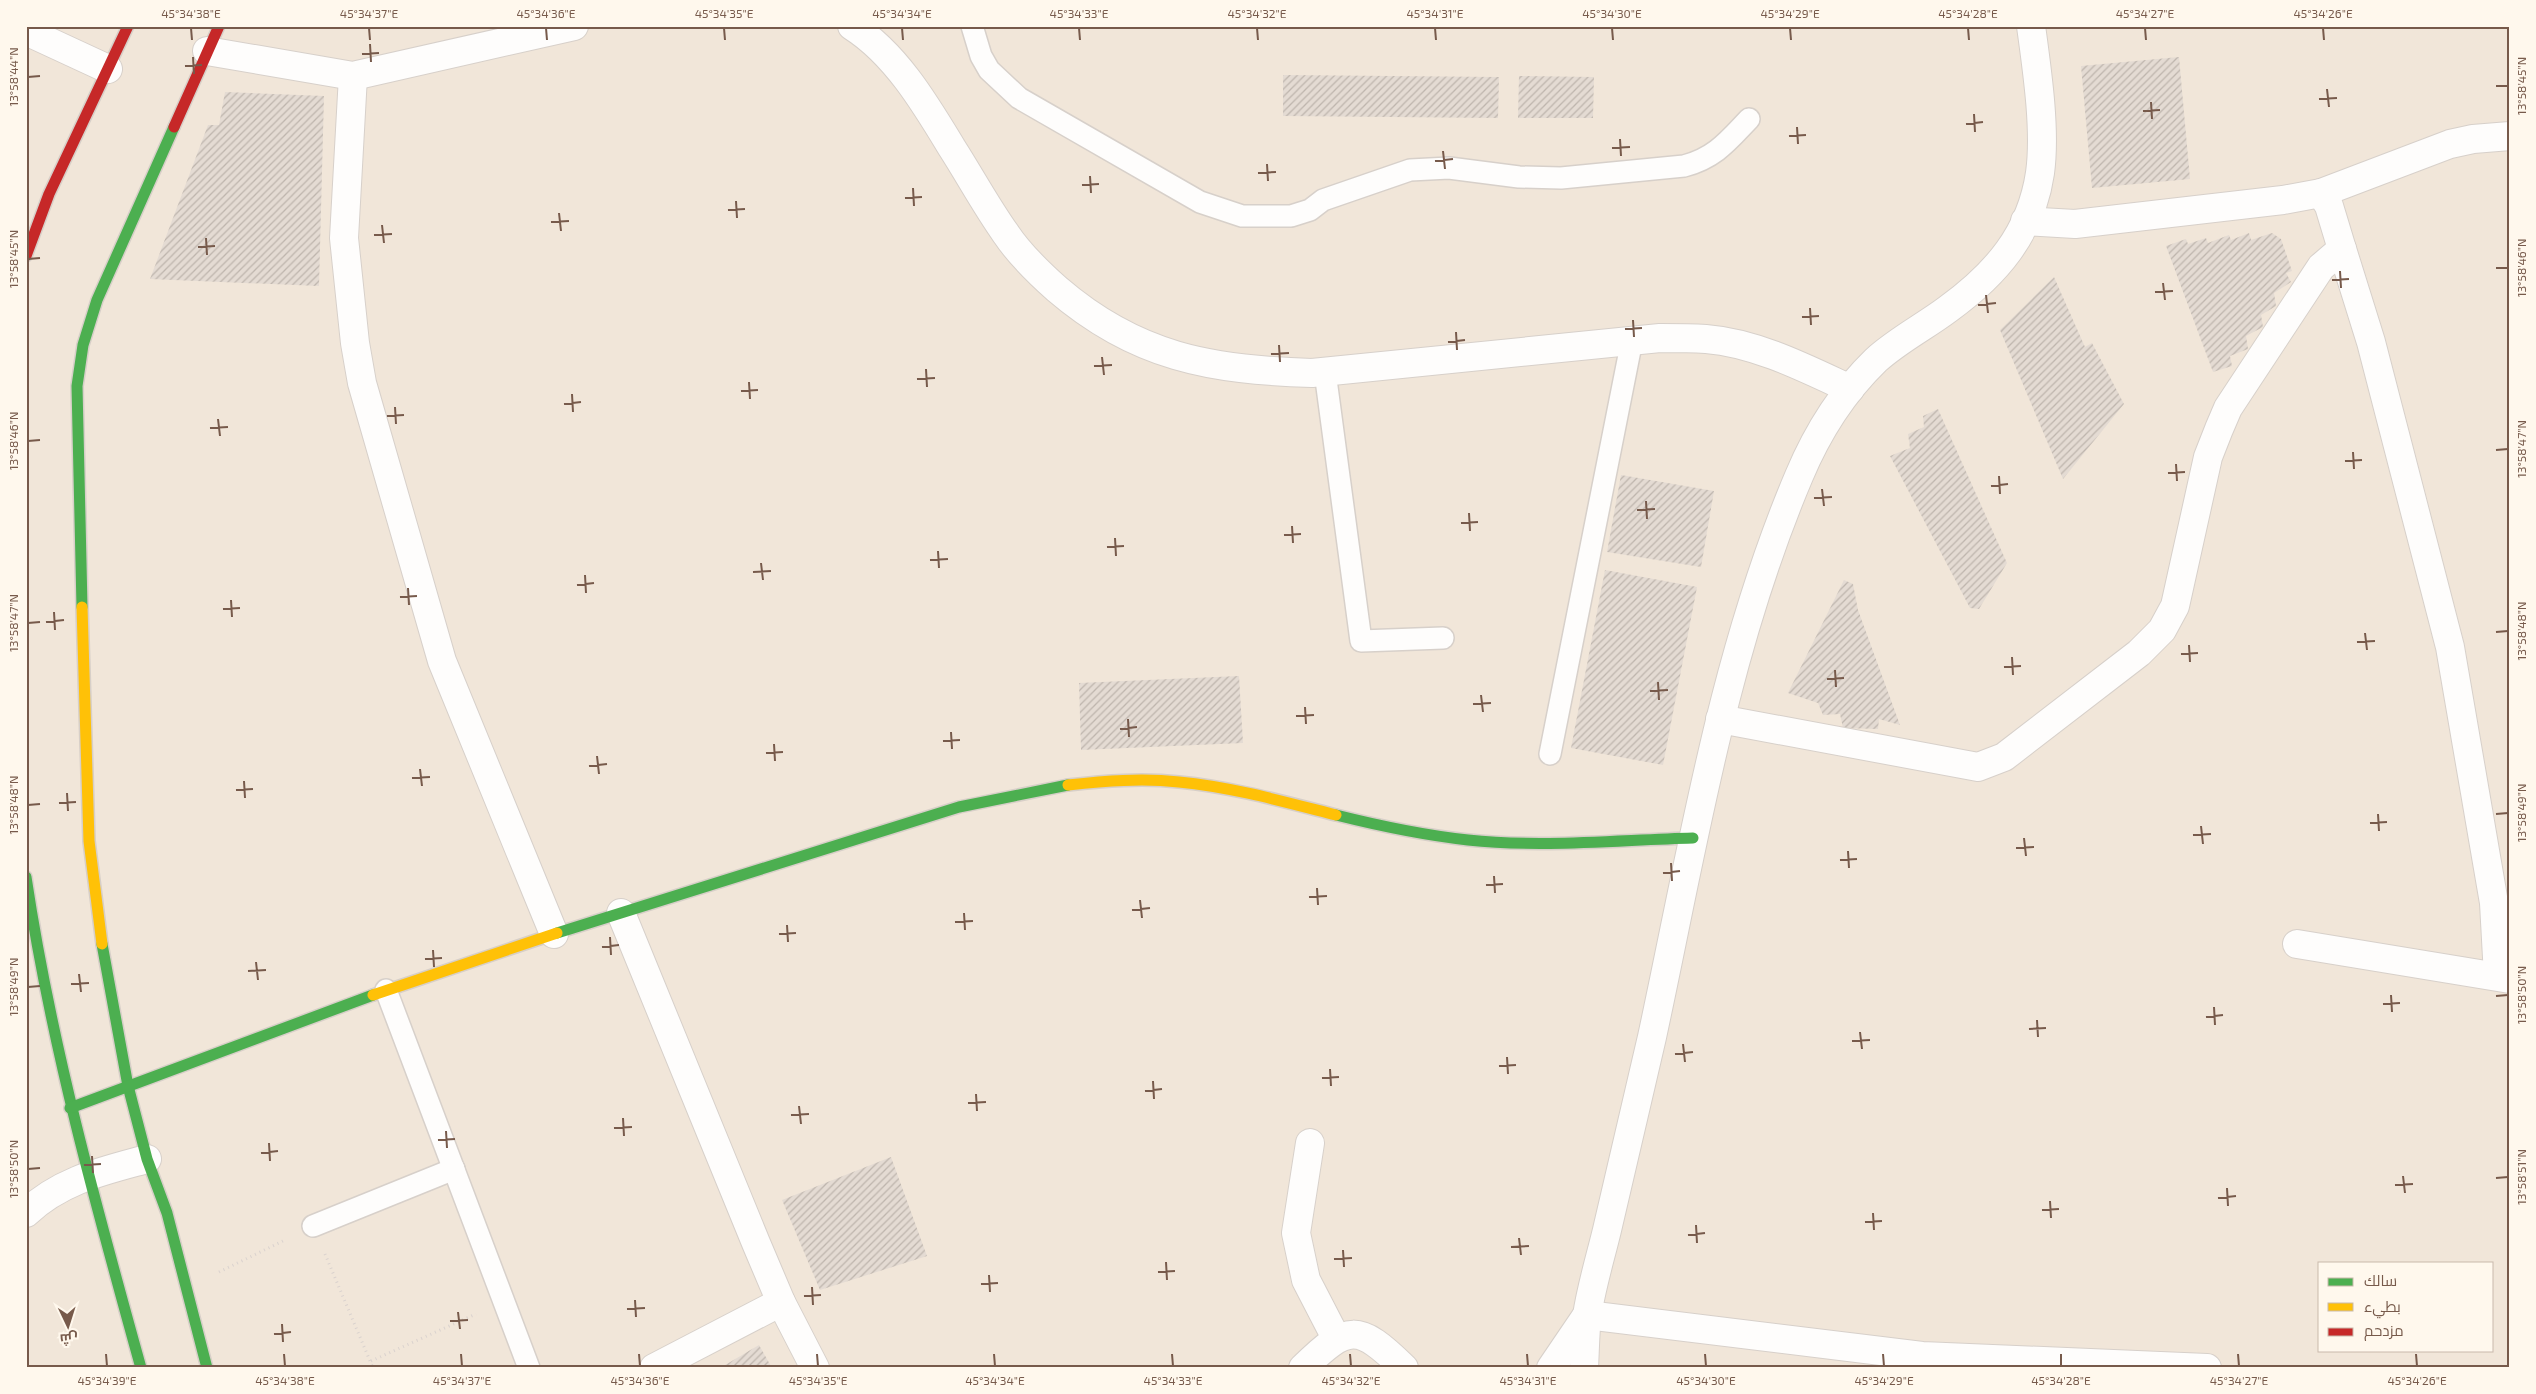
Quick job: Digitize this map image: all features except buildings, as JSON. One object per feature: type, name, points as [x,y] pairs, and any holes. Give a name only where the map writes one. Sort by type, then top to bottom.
[{"type":"main road","points":[[26,256],[49,194],[128,26]]},
{"type":"main road","points":[[208,1368],[166,1213],[147,1159],[128,1086],[99,930],[89,840],[82,651],[77,386],[83,344],[97,300],[219,26]]},
{"type":"main road","points":[[70,1108],[386,990],[554,934],[960,807],[1024,791],[1088,783],[1169,781],[1212,786],[1429,834],[1470,840],[1516,842],[1693,838]]},
{"type":"main road","points":[[26,877],[48,1011],[70,1108],[141,1368]]},
{"type":"street","points":[[208,51],[353,76],[574,26]]},
{"type":"street","points":[[852,26],[863,33],[901,72],[938,125],[1006,235],[1037,271],[1075,305],[1108,328],[1154,350],[1197,362],[1255,371],[1325,372],[1632,340],[1660,338],[1707,339],[1740,346],[1791,361],[1850,389]]},
{"type":"street","points":[[1584,1368],[1587,1315],[1652,1036],[1720,719],[1738,649],[1771,544],[1806,462],[1824,426],[1850,389],[1876,361],[1901,340],[1948,309],[1987,278],[2004,260],[2025,221],[2040,174],[2041,152],[2031,26]]},
{"type":"street","points":[[26,31],[108,69]]},
{"type":"street","points":[[353,76],[344,238],[355,342],[362,383],[442,661],[554,934]]},
{"type":"street","points":[[2025,221],[2075,224],[2283,200],[2320,193],[2450,144],[2474,139],[2510,136]]},
{"type":"street","points":[[2297,944],[2504,978],[2494,903],[2450,647],[2371,342],[2329,206],[2320,193]]},
{"type":"street","points":[[1720,719],[1978,767],[2004,757],[2139,653],[2162,630],[2176,606],[2208,457],[2228,408],[2321,267],[2342,249]]},
{"type":"street","points":[[622,913],[781,1302],[815,1368]]},
{"type":"street","points":[[1310,1143],[1296,1233],[1306,1280],[1336,1338]]},
{"type":"street","points":[[26,1212],[59,1188],[87,1175],[147,1159]]},
{"type":"street","points":[[654,1368],[781,1302]]},
{"type":"street","points":[[1551,1368],[1587,1315]]},
{"type":"street","points":[[1587,1315],[1922,1356],[2207,1368]]},
{"type":"street","points":[[1304,1368],[1336,1338],[1353,1333],[1380,1344],[1404,1368]]},
{"type":"lane","points":[[972,26],[980,56],[989,70],[1019,98],[1200,202],[1242,216],[1291,216],[1310,210],[1323,200],[1410,170],[1449,168],[1519,177],[1562,178],[1684,166],[1699,162],[1714,154],[1749,119]]},
{"type":"lane","points":[[1550,754],[1632,340]]},
{"type":"lane","points":[[1325,372],[1361,641],[1443,638]]},
{"type":"lane","points":[[386,990],[529,1368]]},
{"type":"lane","points":[[313,1226],[454,1169]]},
{"type":"path","points":[[186,1288],[313,1226],[373,1368]]},
{"type":"path","points":[[371,1361],[504,1302]]},
{"type":"shaded area","points":[[26,26],[2510,26],[2510,1368],[26,1368]]},
{"type":"traffic: fast","points":[[82,607],[77,386],[83,345],[97,300],[174,127]]},
{"type":"traffic: fast","points":[[557,933],[959,807],[1068,785]]},
{"type":"traffic: fast","points":[[1336,815],[1418,833],[1496,842],[1580,843],[1693,838]]},
{"type":"traffic: fast","points":[[26,877],[48,1001],[76,1124],[141,1368]]},
{"type":"traffic: fast","points":[[102,944],[128,1086],[147,1159],[167,1213],[207,1368]]},
{"type":"traffic: fast","points":[[70,1108],[373,995]]},
{"type":"traffic: slow","points":[[82,607],[89,841],[102,944]]},
{"type":"traffic: slow","points":[[1068,785],[1124,780],[1199,784],[1239,791],[1336,815]]},
{"type":"traffic: slow","points":[[373,995],[557,933]]},
{"type":"traffic: jam","points":[[26,256],[49,194],[128,26]]},
{"type":"traffic: jam","points":[[174,127],[219,26]]}]
